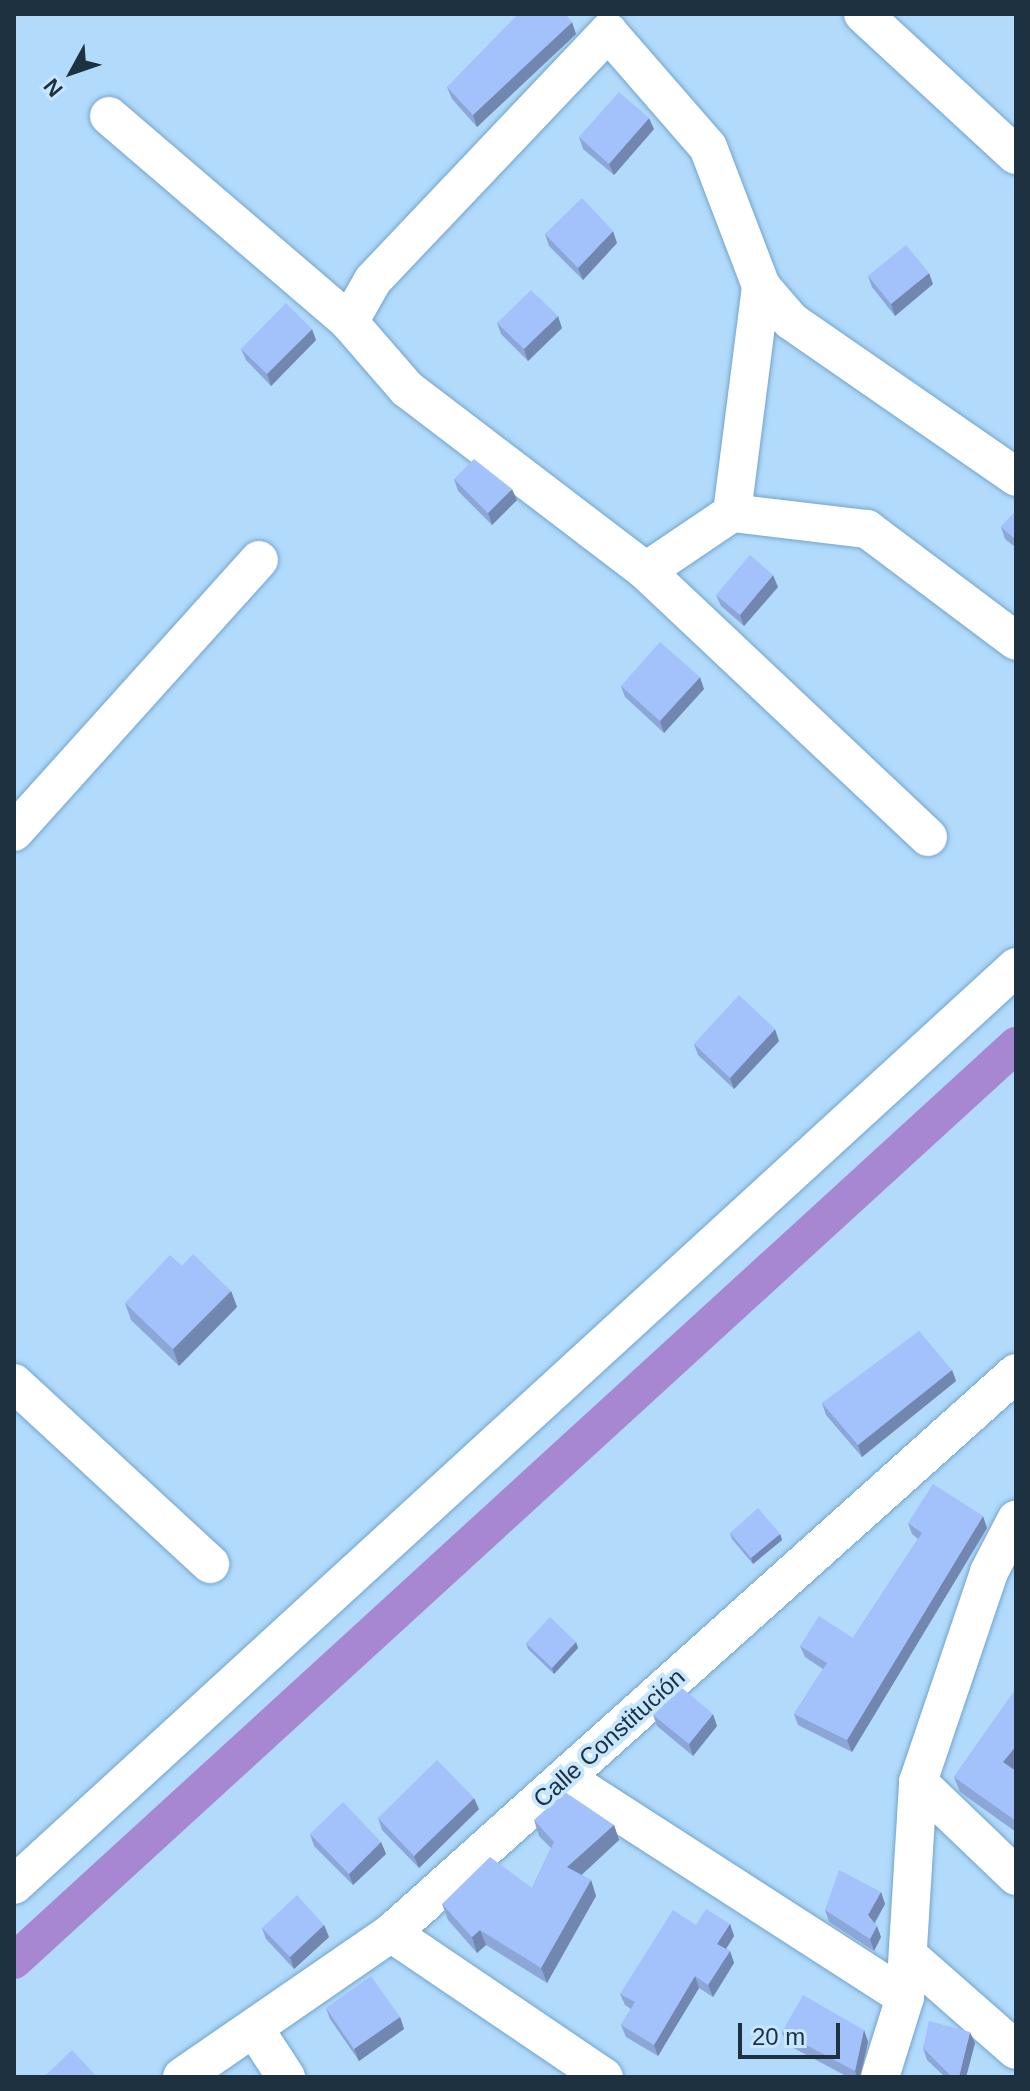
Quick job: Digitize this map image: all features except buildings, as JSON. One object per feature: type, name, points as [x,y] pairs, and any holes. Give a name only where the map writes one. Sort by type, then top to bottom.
[{"type":"street","points":[[863,14],[1016,155]]},
{"type":"street","points":[[349,322],[373,280],[598,23],[708,147],[761,286],[791,321],[1016,477]]},
{"type":"street","points":[[109,116],[349,322],[407,389],[646,571],[928,837]]},
{"type":"street","points":[[732,513],[761,286]]},
{"type":"street","points":[[646,571],[732,513],[867,529],[1016,641]]},
{"type":"street","points":[[14,832],[259,560]]},
{"type":"street","points":[[14,1885],[1016,967]]},
{"type":"street","name":"Calle Constitución","points":[[182,2077],[391,1933],[1016,1373]]},
{"type":"street","points":[[14,1383],[210,1564]]},
{"type":"street","points":[[880,2077],[905,1997],[918,1782],[1002,1581],[1016,1520]]},
{"type":"street","points":[[565,1778],[905,1997]]},
{"type":"street","points":[[918,1782],[1016,1876]]},
{"type":"street","points":[[391,1933],[604,2077]]},
{"type":"street","points":[[909,1956],[1016,2050]]},
{"type":"street","points":[[254,2028],[286,2077]]},
{"type":"waterway","points":[[14,1961],[1016,1045]]}]
